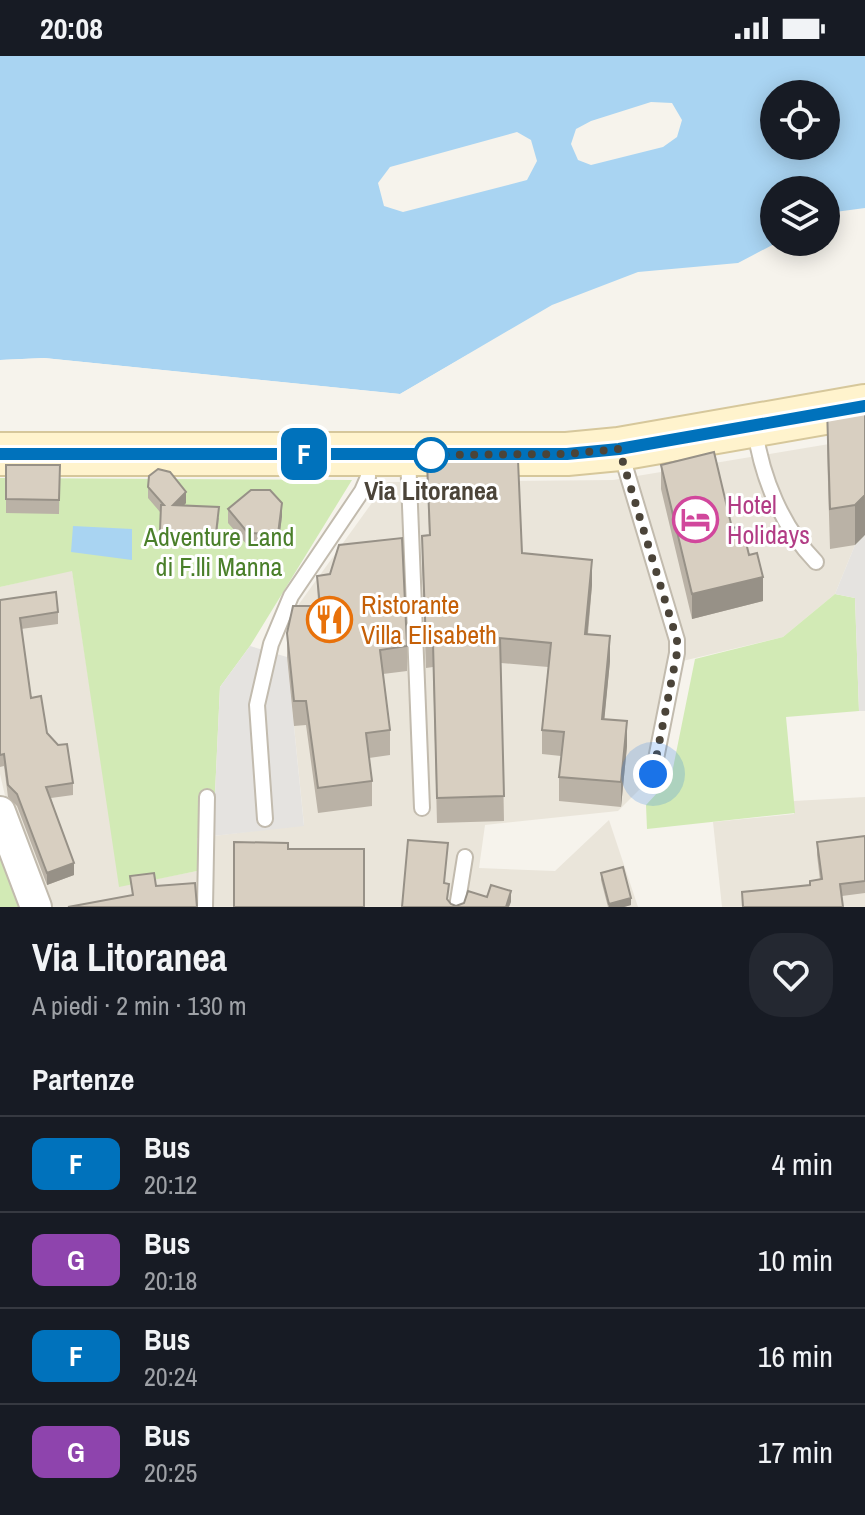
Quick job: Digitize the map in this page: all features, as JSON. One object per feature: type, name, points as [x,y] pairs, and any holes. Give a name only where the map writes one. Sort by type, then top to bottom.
[{"type":"street","points":[[0,454],[567,454],[619,449],[865,406]]},
{"type":"street","points":[[0,812],[36,907]]},
{"type":"lane","points":[[754,425],[770,490],[799,545],[816,562]]},
{"type":"lane","points":[[619,449],[677,640],[653,774]]},
{"type":"lane","points":[[265,819],[257,705],[271,644],[291,596],[362,491],[368,477],[367,455]]},
{"type":"lane","points":[[408,455],[422,808]]},
{"type":"lane","points":[[205,907],[207,797]]},
{"type":"lane","points":[[457,907],[465,857]]},
{"type":"shaded area","points":[[865,438],[865,535],[855,545],[835,594],[783,637],[666,665],[645,784],[618,811],[485,825],[479,868],[555,871],[609,820],[638,907],[46,907],[6,800],[0,774],[0,587],[72,570],[120,886],[197,871],[197,838],[304,825],[287,657],[299,604],[387,482],[613,480]]},
{"type":"shaded area","points":[[865,535],[865,711],[859,711],[855,598],[835,594],[855,545]]},
{"type":"shaded area","points":[[250,646],[287,657],[304,826],[213,836],[220,687]]},
{"type":"shaded area","points":[[865,797],[865,907],[722,907],[713,822],[794,814],[794,801]]},
{"type":"green space","name":"Adventure Land di F.lli Manna","points":[[0,478],[352,480],[250,646],[220,687],[213,836],[197,838],[197,871],[119,887],[72,571],[0,587]]},
{"type":"green space","points":[[835,594],[855,598],[859,711],[786,717],[795,813],[647,829],[646,805],[671,778],[695,659],[783,637]]},
{"type":"green space","points":[[0,832],[29,907],[0,907]]},
{"type":"water","points":[[0,56],[865,56],[865,208],[840,211],[840,176],[760,176],[760,251],[738,263],[638,272],[552,305],[400,394],[44,358],[0,360]]},
{"type":"water","points":[[73,526],[132,529],[132,560],[71,552]]},
{"type":"pier","points":[[651,102],[672,103],[682,120],[677,137],[663,147],[591,165],[578,160],[571,144],[576,129],[591,121]]},
{"type":"pier","points":[[517,132],[531,140],[537,161],[527,180],[403,212],[384,206],[378,183],[390,167]]},
{"type":"pier","points":[[469,354],[469,358],[400,398],[44,362],[0,364],[0,360],[44,358],[400,394]]},
{"type":"building","points":[[865,401],[865,495],[855,505],[830,509],[827,407]]},
{"type":"building","name":"Hotel Holidays","points":[[714,452],[732,528],[742,526],[749,555],[757,553],[763,577],[692,594],[661,465]]},
{"type":"building","points":[[518,460],[522,553],[592,560],[585,634],[610,636],[602,719],[627,721],[621,782],[559,777],[564,732],[542,730],[551,643],[500,638],[504,796],[437,798],[433,643],[426,644],[422,536],[430,535],[427,462]]},
{"type":"building","points":[[6,465],[60,465],[59,500],[6,499]]},
{"type":"building","points":[[158,469],[170,472],[186,492],[173,505],[219,507],[216,533],[160,531],[161,505],[164,505],[148,487],[149,476]]},
{"type":"building","points":[[251,490],[270,490],[282,503],[278,534],[248,533],[228,509]]},
{"type":"building","points":[[402,538],[407,646],[380,650],[390,730],[366,733],[372,781],[318,788],[306,701],[294,701],[287,633],[293,606],[320,606],[317,576],[330,574],[339,545]]},
{"type":"building","points":[[56,592],[58,612],[20,618],[31,698],[41,696],[47,733],[58,745],[67,744],[73,783],[46,787],[74,863],[47,873],[17,794],[8,785],[4,754],[0,755],[0,600]]},
{"type":"building","points":[[865,836],[865,881],[840,884],[843,907],[743,907],[742,892],[810,885],[810,881],[822,879],[817,842]]},
{"type":"building","points":[[408,840],[448,843],[444,883],[449,884],[447,899],[451,904],[464,903],[468,891],[487,897],[491,885],[511,891],[506,907],[402,907]]},
{"type":"building","points":[[234,842],[288,843],[288,849],[364,849],[364,907],[234,907]]},
{"type":"building","points":[[623,867],[631,898],[609,904],[601,873]]},
{"type":"building","points":[[154,873],[156,886],[195,883],[197,907],[68,907],[133,895],[130,876]]},
{"type":"bus line","name":"F","points":[[0,454],[567,454],[619,449],[865,406]]},
{"type":"place","name":"Via Litoranea","points":[[431,455]]},
{"type":"place","name":"Hotel Holidays","points":[[696,520]]},
{"type":"place","name":"Ristorante Villa Elisabeth","points":[[330,620]]},
{"type":"route","points":[[431,455],[567,454],[619,449],[677,640],[653,774]]}]
